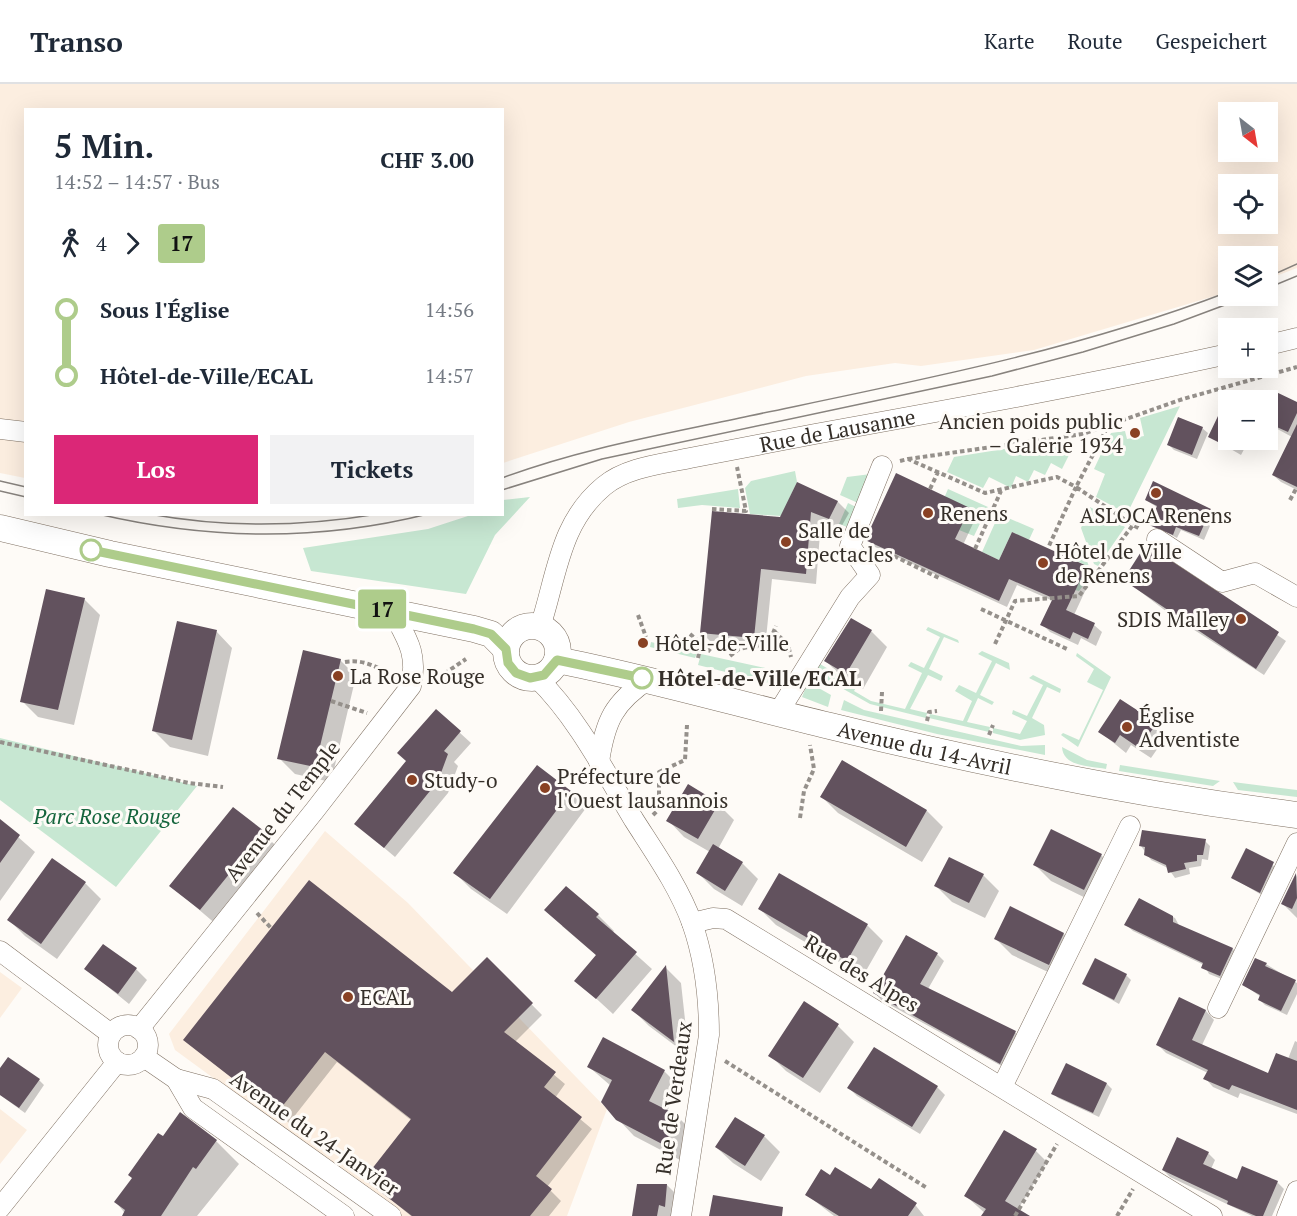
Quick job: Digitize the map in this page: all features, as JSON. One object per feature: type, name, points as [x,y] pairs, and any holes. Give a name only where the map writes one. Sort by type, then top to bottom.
[{"type":"main road","points":[[0,528],[110,554],[392,611],[491,634],[506,649],[508,663],[516,673],[537,678],[549,671],[557,660],[557,644],[547,631],[540,627],[532,626],[518,630],[506,649]]},
{"type":"main road","name":"Avenue du 14-Avril","points":[[557,660],[649,679],[778,713],[1109,788],[1297,815]]},
{"type":"street","points":[[1278,343],[1297,338]]},
{"type":"street","name":"Rue de Lausanne","points":[[540,627],[561,547],[584,506],[605,485],[622,476],[656,465],[1067,389],[1218,356]]},
{"type":"street","points":[[0,429],[24,432]]},
{"type":"street","name":"Rue de Lausanne","points":[[778,713],[850,597],[870,576],[850,546],[882,466]]},
{"type":"street","points":[[1157,539],[1221,582],[1255,573],[1297,597]]},
{"type":"street","name":"Avenue du Temple","points":[[139,1029],[315,810],[411,686],[415,667],[412,648],[392,611]]},
{"type":"street","name":"Rue de Verdeaux","points":[[537,678],[552,693],[599,762],[676,889],[692,922],[706,974],[709,1035],[681,1216]]},
{"type":"street","points":[[599,762],[603,734],[614,711],[626,694],[649,679]]},
{"type":"street","points":[[1002,1087],[1130,826]]},
{"type":"street","points":[[1218,1008],[1297,843]]},
{"type":"street","name":"Rue des Alpes","points":[[692,922],[702,919],[726,919],[1212,1216]]},
{"type":"street","points":[[0,951],[111,1034]]},
{"type":"street","points":[[127,1025],[139,1029],[148,1045],[144,1057],[128,1066],[117,1062],[109,1053],[108,1040],[111,1034],[127,1025]]},
{"type":"street","name":"Avenue du 24-Janvier","points":[[144,1057],[176,1079],[213,1089],[391,1216]]},
{"type":"street","points":[[0,1208],[117,1062]]},
{"type":"street","name":"Avenue du 24-Janvier","points":[[176,1079],[193,1108],[344,1216]]},
{"type":"street","points":[[1287,1216],[1297,1191]]},
{"type":"path","points":[[882,466],[908,459],[1083,434],[1183,399],[1297,367]]},
{"type":"path","points":[[1048,548],[1107,427]]},
{"type":"path","points":[[908,459],[985,493],[1057,477],[1157,539]]},
{"type":"path","points":[[712,509],[746,511],[737,467]]},
{"type":"path","points":[[930,489],[938,472]]},
{"type":"path","points":[[1290,500],[1297,487]]},
{"type":"path","points":[[975,549],[1001,491]]},
{"type":"path","points":[[995,644],[1015,600],[1079,596],[1133,525]]},
{"type":"path","points":[[894,556],[941,579]]},
{"type":"path","points":[[981,609],[1067,649]]},
{"type":"path","points":[[638,615],[646,637]]},
{"type":"path","points":[[730,656],[739,649],[769,643],[775,628],[788,645],[790,657]]},
{"type":"path","points":[[690,634],[711,652]]},
{"type":"path","points":[[698,658],[700,649]]},
{"type":"path","points":[[345,662],[366,662],[399,679]]},
{"type":"path","points":[[881,711],[882,692]]},
{"type":"path","points":[[331,701],[386,719]]},
{"type":"path","points":[[927,721],[929,712],[937,711]]},
{"type":"path","points":[[650,818],[659,809],[659,772],[686,760],[687,725]]},
{"type":"path","points":[[989,735],[993,726]]},
{"type":"path","points":[[0,742],[189,783],[223,788]]},
{"type":"path","points":[[800,818],[804,791],[814,769],[810,745]]},
{"type":"path","points":[[255,911],[271,928]]},
{"type":"path","name":"Rue de Verdeaux","points":[[722,1059],[927,1188]]},
{"type":"path","points":[[1015,1216],[1067,1126]]},
{"type":"path","points":[[1117,1216],[1142,1172]]},
{"type":"shaded area","points":[[0,84],[1297,84],[1297,268],[1278,275],[1278,246],[1218,246],[1218,295],[1034,350],[921,366],[895,363],[806,376],[629,422],[504,463],[504,108],[24,108],[24,478],[0,473]]},
{"type":"shaded area","name":"ECAL","points":[[325,831],[408,903],[607,1109],[567,1216],[402,1216],[175,1050],[169,1034]]},
{"type":"shaded area","points":[[0,972],[22,988],[0,1018]]},
{"type":"shaded area","points":[[0,1109],[27,1130],[0,1164]]},
{"type":"green space","points":[[1180,406],[1127,514],[1096,497],[1105,474],[1094,469],[1111,433],[1125,431],[1127,439],[1144,436],[1140,418]]},
{"type":"green space","points":[[1061,440],[1074,445],[1062,469],[1051,463],[1045,475],[1034,470],[1028,482],[1016,476],[1011,488],[989,477],[983,488],[947,472],[954,457]]},
{"type":"green space","points":[[795,471],[797,482],[781,516],[750,514],[745,488],[751,481]]},
{"type":"green space","points":[[871,474],[858,503],[840,495],[847,477]]},
{"type":"green space","points":[[738,489],[740,508],[702,505],[678,508],[677,499]]},
{"type":"green space","points":[[948,489],[988,507],[974,536],[959,530],[945,496]]},
{"type":"green space","points":[[530,497],[495,535],[466,594],[311,571],[303,548],[428,529],[468,516],[504,516],[504,500]]},
{"type":"green space","points":[[848,503],[856,507],[847,527],[839,524]]},
{"type":"green space","points":[[1090,507],[1125,527],[1098,566],[1094,564],[1081,528]]},
{"type":"green space","points":[[999,514],[1034,529],[1029,540],[1012,532],[999,560],[982,552]]},
{"type":"green space","points":[[1072,547],[1083,551],[1092,574],[1079,591],[1075,590],[1087,566],[1067,556]]},
{"type":"green space","points":[[928,627],[958,640],[959,643],[944,637],[929,669],[943,676],[941,681],[928,675],[910,709],[927,713],[926,718],[870,704],[815,673],[820,664],[857,686],[854,691],[871,701],[905,709],[922,673],[908,666],[911,662],[924,668],[940,637],[926,630]]},
{"type":"green space","points":[[651,642],[697,653],[695,658],[650,647]]},
{"type":"green space","points":[[982,651],[1009,663],[1010,670],[996,663],[980,695],[994,702],[992,705],[978,698],[967,722],[990,727],[989,732],[929,718],[930,714],[963,721],[972,701],[955,691],[959,685],[976,693],[992,661],[978,654]]},
{"type":"green space","points":[[1077,653],[1111,677],[1078,747],[1061,735],[1063,733],[1079,740],[1103,690],[1087,682],[1094,669],[1076,656]]},
{"type":"green space","points":[[701,654],[797,675],[792,680],[773,684],[698,665]]},
{"type":"green space","points":[[1033,675],[1061,689],[1060,693],[1047,687],[1032,718],[1044,725],[1045,735],[1020,740],[993,733],[993,728],[1020,734],[1027,721],[1012,714],[1013,710],[1027,716],[1043,685],[1029,678]]},
{"type":"green space","points":[[808,682],[831,695],[828,707],[802,697]]},
{"type":"green space","points":[[844,700],[864,710],[1021,746],[1045,745],[1045,755],[937,734],[841,710]]},
{"type":"green space","name":"Parc Rose Rouge","points":[[0,738],[197,786],[116,887],[0,800]]},
{"type":"green space","points":[[1062,747],[1087,760],[1107,764],[1106,769],[1072,762],[1064,754]]},
{"type":"green space","points":[[1120,765],[1220,781],[1213,786],[1119,771]]},
{"type":"green space","points":[[1233,782],[1297,790],[1297,797],[1238,790]]},
{"type":"building","points":[[1278,393],[1297,402],[1297,413],[1288,432],[1278,428]]},
{"type":"building","points":[[1218,416],[1218,442],[1208,437]]},
{"type":"building","points":[[1178,417],[1203,427],[1192,455],[1167,445]]},
{"type":"building","points":[[1297,424],[1297,487],[1272,475]]},
{"type":"building","points":[[896,473],[970,508],[955,539],[999,560],[1012,532],[1087,566],[1066,610],[1095,623],[1088,639],[1073,632],[1070,639],[1040,625],[1053,598],[1009,579],[999,601],[865,540]]},
{"type":"building","points":[[1153,481],[1211,509],[1199,536],[1176,527],[1173,535],[1149,525],[1157,506],[1145,500]]},
{"type":"building","points":[[797,482],[838,501],[829,519],[811,512],[806,574],[761,569],[754,638],[700,633],[712,511],[780,517]]},
{"type":"building","points":[[1146,544],[1279,632],[1256,669],[1123,580]]},
{"type":"building","points":[[46,589],[85,598],[58,710],[20,702]]},
{"type":"building","points":[[851,618],[872,630],[846,674],[824,661]]},
{"type":"building","points":[[177,621],[217,630],[192,740],[152,731]]},
{"type":"building","points":[[303,650],[341,659],[315,767],[277,759]]},
{"type":"building","name":"Église Adventiste","points":[[1120,699],[1157,723],[1139,748],[1120,735],[1115,743],[1098,732]]},
{"type":"building","name":"Study-o","points":[[436,709],[461,731],[444,751],[448,754],[438,781],[384,848],[354,824],[406,761],[397,753]]},
{"type":"building","points":[[842,760],[927,810],[906,847],[820,797]]},
{"type":"building","points":[[537,765],[571,791],[490,899],[453,873]]},
{"type":"building","points":[[688,784],[719,803],[698,839],[666,821]]},
{"type":"building","points":[[233,807],[264,831],[200,910],[169,886]]},
{"type":"building","points":[[0,819],[20,835],[0,863]]},
{"type":"building","points":[[1051,829],[1102,854],[1084,890],[1033,865]]},
{"type":"building","points":[[1142,830],[1206,839],[1203,855],[1197,855],[1197,861],[1184,863],[1186,869],[1168,873],[1166,865],[1144,855],[1145,847],[1139,846]]},
{"type":"building","points":[[713,844],[743,862],[725,891],[696,873]]},
{"type":"building","points":[[1246,848],[1274,862],[1260,893],[1231,878]]},
{"type":"building","points":[[949,857],[984,874],[969,903],[934,886]]},
{"type":"building","points":[[52,858],[86,882],[41,944],[7,920]]},
{"type":"building","points":[[779,873],[868,924],[847,961],[758,909]]},
{"type":"building","points":[[1296,873],[1297,898],[1292,909],[1281,904]]},
{"type":"building","name":"ECAL","points":[[309,880],[452,992],[487,957],[533,1003],[504,1032],[556,1072],[544,1087],[582,1117],[536,1176],[552,1189],[530,1216],[412,1216],[364,1179],[411,1119],[325,1052],[277,1113],[183,1040]]},
{"type":"building","points":[[566,886],[599,914],[596,917],[637,952],[596,999],[574,981],[596,955],[544,910]]},
{"type":"building","points":[[1139,898],[1173,916],[1173,922],[1233,948],[1220,976],[1201,968],[1203,963],[1124,925]]},
{"type":"building","points":[[1010,906],[1064,933],[1049,965],[994,939]]},
{"type":"building","points":[[906,935],[938,953],[920,984],[1016,1031],[1000,1064],[873,993]]},
{"type":"building","points":[[103,944],[137,968],[118,994],[84,969]]},
{"type":"building","points":[[1095,958],[1127,974],[1114,1000],[1082,984]]},
{"type":"building","points":[[1255,958],[1267,963],[1265,966],[1296,980],[1281,1011],[1258,1000],[1260,995],[1242,985]]},
{"type":"building","points":[[666,965],[674,1042],[631,1010]]},
{"type":"building","points":[[1179,997],[1206,1010],[1192,1040],[1268,1073],[1276,1053],[1297,1061],[1297,1110],[1232,1085],[1229,1090],[1203,1079],[1208,1070],[1156,1045]]},
{"type":"building","points":[[804,1001],[839,1024],[803,1078],[768,1056]]},
{"type":"building","points":[[603,1037],[665,1070],[649,1101],[679,1116],[664,1145],[616,1120],[601,1102],[612,1080],[587,1067]]},
{"type":"building","points":[[874,1047],[938,1086],[912,1127],[847,1088]]},
{"type":"building","points":[[8,1057],[40,1079],[19,1108],[0,1095],[0,1068]]},
{"type":"building","points":[[1066,1063],[1107,1083],[1093,1113],[1051,1094]]},
{"type":"building","points":[[180,1112],[217,1140],[196,1169],[193,1167],[161,1216],[122,1216],[125,1210],[114,1202],[132,1178],[128,1175],[158,1133],[163,1136]]},
{"type":"building","points":[[735,1117],[765,1135],[745,1166],[715,1147]]},
{"type":"building","points":[[1004,1130],[1037,1149],[1005,1201],[1030,1216],[981,1216],[986,1209],[964,1196]]},
{"type":"building","points":[[1177,1137],[1209,1152],[1203,1164],[1237,1179],[1242,1166],[1278,1181],[1263,1216],[1256,1216],[1227,1204],[1228,1201],[1162,1170]]},
{"type":"building","points":[[835,1167],[871,1189],[879,1178],[917,1203],[908,1216],[839,1216],[805,1195],[821,1169],[830,1175]]},
{"type":"building","points":[[637,1184],[667,1184],[665,1207],[659,1205],[657,1216],[632,1216]]},
{"type":"building","points":[[713,1195],[783,1207],[782,1216],[709,1216]]},
{"type":"tram line","points":[[1278,273],[1297,264]]},
{"type":"tram line","points":[[1278,284],[1297,276]]},
{"type":"tram line","points":[[504,477],[532,467],[624,442],[931,377],[1051,348],[1170,313],[1218,296]]},
{"type":"tram line","points":[[504,489],[602,459],[992,376],[1083,352],[1174,324],[1222,306]]},
{"type":"tram line","points":[[0,481],[24,487]]},
{"type":"tram line","points":[[0,491],[24,497]]},
{"type":"tram line","points":[[107,516],[181,529],[263,534],[345,529],[419,516]]},
{"type":"tram line","points":[[161,516],[235,524],[292,523],[364,516]]},
{"type":"bus line","name":"17","points":[[91,550],[474,629],[491,634],[506,649],[511,669],[523,677],[537,678],[544,675],[557,660],[642,678]]},
{"type":"place","name":"Ancien poids public – Galerie 1934","points":[[1135,433]]},
{"type":"place","name":"ASLOCA Renens","points":[[1156,493]]},
{"type":"place","name":"Renens","points":[[928,513]]},
{"type":"place","name":"Salle de spectacles","points":[[786,542]]},
{"type":"place","name":"Hôtel de Ville de Renens","points":[[1043,563]]},
{"type":"place","name":"SDIS Malley","points":[[1241,619]]},
{"type":"place","name":"Hôtel-de-Ville","points":[[643,643]]},
{"type":"place","name":"La Rose Rouge","points":[[338,676]]},
{"type":"place","name":"Hôtel-de-Ville/ECAL","points":[[642,678]]},
{"type":"place","name":"Église Adventiste","points":[[1127,727]]},
{"type":"place","name":"Study-o","points":[[412,780]]},
{"type":"place","name":"Préfecture de l'Ouest lausannois","points":[[545,788]]},
{"type":"place","name":"ECAL","points":[[348,997]]}]
